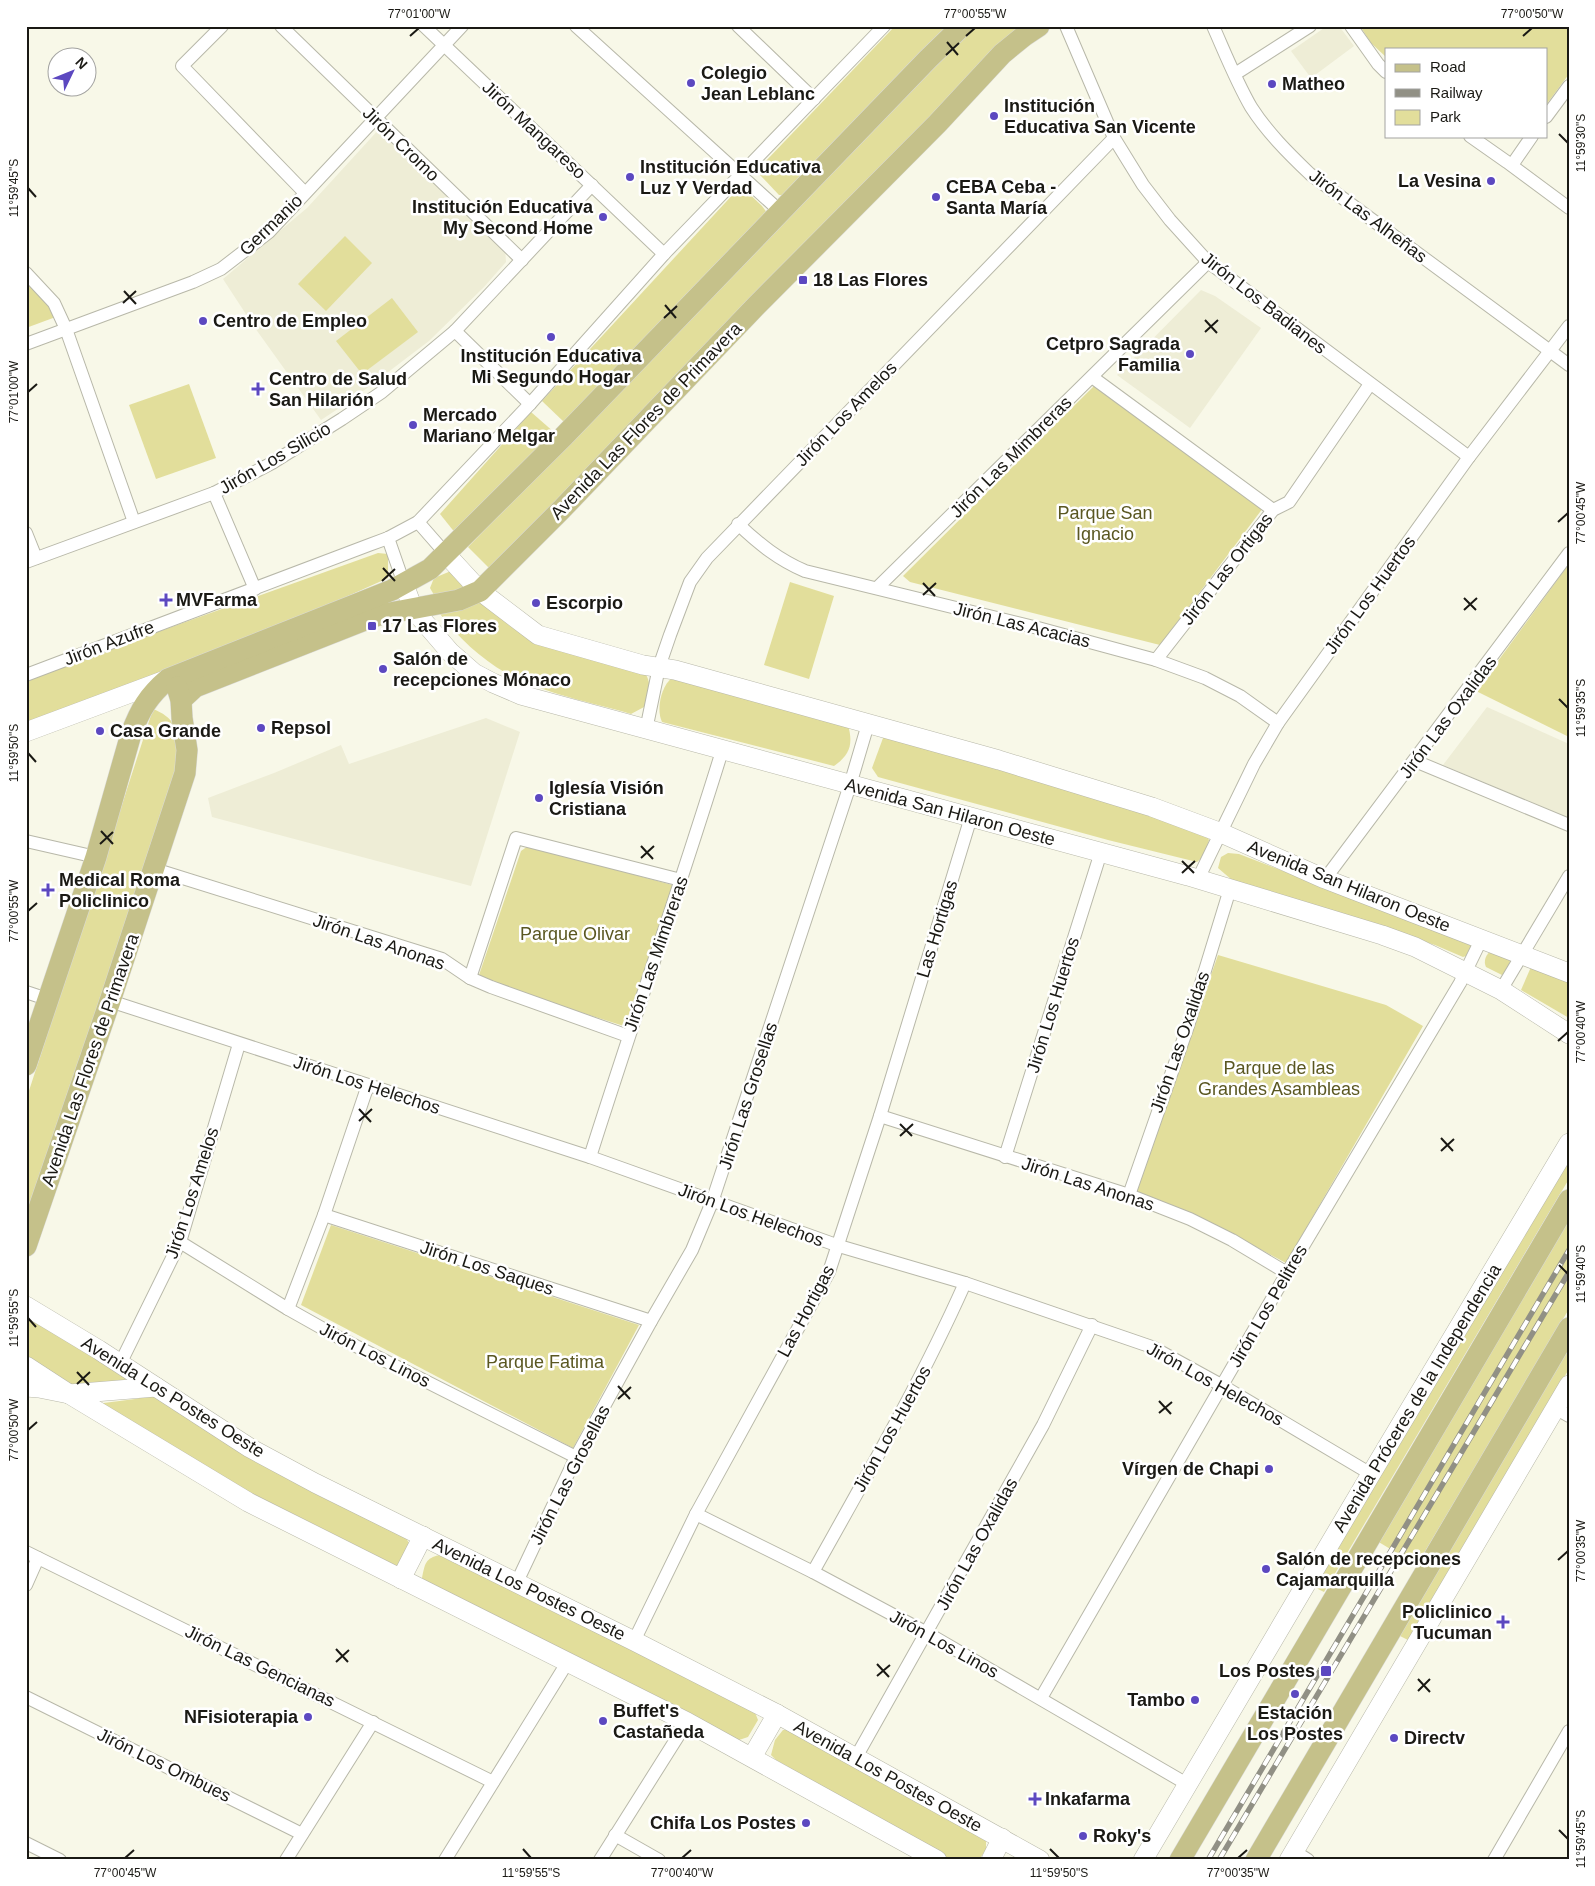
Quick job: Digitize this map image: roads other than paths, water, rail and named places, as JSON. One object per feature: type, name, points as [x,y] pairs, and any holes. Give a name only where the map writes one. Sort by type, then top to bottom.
[{"type":"main road","points":[[26,732],[168,679],[392,590],[430,568],[446,554],[962,26]]},
{"type":"main road","name":"Avenida Las Flores de Primavera","points":[[182,700],[195,687],[334,631],[379,615],[459,600],[480,591],[561,510],[756,306],[937,124],[1002,54],[1039,26]]},
{"type":"main road","name":"Avenida San Hilaron Oeste","points":[[446,554],[480,591],[538,635],[643,665],[675,670],[868,724],[1087,786],[1152,807],[1220,832],[1325,879],[1569,973]]},
{"type":"main road","name":"Avenida San Hilaron Oeste","points":[[404,584],[413,609],[450,652],[465,666],[494,684],[521,695],[1198,879],[1382,935],[1415,947],[1501,990],[1569,1034]]},
{"type":"main road","points":[[26,1065],[96,857],[136,719],[152,692],[168,679]]},
{"type":"main road","name":"Avenida Las Flores de Primavera","points":[[26,1246],[154,870],[185,772],[187,750],[182,718],[182,700],[178,688],[168,679]]},
{"type":"main road","name":"Avenida Próceres de la Independencia","points":[[1143,1860],[1569,1143]]},
{"type":"main road","name":"Avenida Próceres de la Independencia","points":[[1180,1860],[1569,1200]]},
{"type":"main road","name":"Avenida Los Postes Oeste","points":[[26,1306],[250,1448],[315,1483],[517,1582],[777,1714],[1040,1860]]},
{"type":"main road","points":[[1256,1860],[1569,1328]]},
{"type":"main road","points":[[26,1366],[68,1394],[248,1502],[687,1722],[937,1860]]},
{"type":"main road","points":[[1297,1857],[1562,1412],[1569,1384]]},
{"type":"main road","points":[[26,1388],[39,1388],[68,1394],[156,1387]]},
{"type":"main road","points":[[401,1580],[423,1536]]},
{"type":"main road","points":[[752,1757],[777,1714]]},
{"type":"main road","points":[[991,1860],[1002,1838]]},
{"type":"street","points":[[222,26],[182,66],[306,193]]},
{"type":"street","name":"Jirón Cromo","points":[[281,26],[522,260]]},
{"type":"street","name":"Jirón Mangareso","points":[[424,26],[664,254]]},
{"type":"street","name":"Germanio","points":[[26,344],[163,294],[221,270],[269,232],[462,26]]},
{"type":"street","points":[[576,26],[781,212]]},
{"type":"street","points":[[738,26],[814,100]]},
{"type":"street","name":"Jirón Azufre","points":[[26,675],[388,538],[418,522],[530,404],[664,254],[884,26]]},
{"type":"street","name":"Jirón Los Badianes","points":[[1066,26],[1114,138],[1143,185],[1170,220],[1208,262],[1469,457]]},
{"type":"street","name":"Jirón Las Alheñas","points":[[1213,26],[1252,107],[1276,139],[1310,174],[1569,365]]},
{"type":"street","points":[[1235,74],[1310,26]]},
{"type":"street","points":[[1351,26],[1385,71]]},
{"type":"street","points":[[1548,114],[1569,86]]},
{"type":"street","name":"Jirón Los Amelos","points":[[646,730],[659,667],[690,582],[707,558],[1114,138]]},
{"type":"street","points":[[1473,138],[1569,208]]},
{"type":"street","points":[[1512,165],[1531,138]]},
{"type":"street","name":"Jirón Los Silicio","points":[[31,560],[214,493],[306,443],[382,392],[455,331],[592,185]]},
{"type":"street","name":"Jirón Las Mimbreras","points":[[877,588],[1208,262]]},
{"type":"street","points":[[26,273],[54,303],[66,329],[134,522]]},
{"type":"street","name":"Jirón Los Huertos","points":[[1198,879],[1254,764],[1278,723],[1469,457],[1569,326]]},
{"type":"street","points":[[455,331],[530,404]]},
{"type":"street","points":[[1092,377],[1273,510]]},
{"type":"street","name":"Jirón Las Ortigas","points":[[1156,660],[1273,510],[1289,502],[1370,384]]},
{"type":"street","points":[[214,493],[255,589]]},
{"type":"street","name":"Avenida San Hilaron Oeste","points":[[418,522],[446,554]]},
{"type":"street","name":"Jirón Las Acacias","points":[[738,524],[758,544],[784,562],[805,571],[1038,628],[1156,660],[1205,678],[1240,696],[1278,723]]},
{"type":"street","points":[[26,533],[31,560]]},
{"type":"street","name":"Avenida San Hilaron Oeste","points":[[388,538],[404,584]]},
{"type":"street","name":"Jirón Las Oxalidas","points":[[1325,879],[1569,553]]},
{"type":"street","name":"Jirón Las Grosellas","points":[[517,1582],[576,1457],[692,1250],[712,1202],[850,785],[868,724]]},
{"type":"street","name":"Jirón Las Mimbreras","points":[[590,1157],[722,751]]},
{"type":"street","points":[[1415,761],[1569,826]]},
{"type":"street","name":"Las Hortigas","points":[[634,1641],[696,1514],[829,1272],[880,1116],[971,817]]},
{"type":"street","points":[[470,978],[516,838],[681,880]]},
{"type":"street","points":[[26,841],[96,857]]},
{"type":"street","name":"Jirón Los Huertos","points":[[1005,1157],[1101,852]]},
{"type":"street","name":"Jirón Las Anonas","points":[[154,870],[442,959],[470,978],[491,987],[628,1036]]},
{"type":"street","points":[[1501,990],[1569,876]]},
{"type":"street","name":"Jirón Las Oxalidas","points":[[1129,1195],[1188,1026],[1230,889]]},
{"type":"street","name":"Jirón Los Pelitres","points":[[1040,1698],[1221,1385],[1466,972],[1481,940]]},
{"type":"street","points":[[26,992],[47,999]]},
{"type":"street","name":"Jirón Los Helechos","points":[[110,1001],[590,1157],[839,1246],[965,1283],[1152,1346],[1371,1474]]},
{"type":"street","name":"Jirón Los Amelos","points":[[120,1364],[180,1242],[240,1044]]},
{"type":"street","points":[[288,1310],[324,1215],[368,1085]]},
{"type":"street","name":"Jirón Las Anonas","points":[[880,1116],[1129,1195],[1190,1219],[1224,1236],[1287,1273]]},
{"type":"street","name":"Jirón Los Saques","points":[[324,1215],[651,1321]]},
{"type":"street","name":"Jirón Los Linos","points":[[180,1242],[288,1310],[576,1457]]},
{"type":"street","name":"Jirón Los Huertos","points":[[813,1572],[922,1374],[965,1283]]},
{"type":"street","name":"Jirón Las Oxalidas","points":[[856,1759],[1043,1425],[1092,1325]]},
{"type":"street","name":"Jirón Los Linos","points":[[696,1514],[813,1572],[927,1633],[1187,1784]]},
{"type":"street","name":"Jirón Las Gencianas","points":[[26,1552],[493,1782]]},
{"type":"street","points":[[26,1585],[38,1558]]},
{"type":"street","points":[[445,1860],[567,1663]]},
{"type":"street","name":"Jirón Los Ombues","points":[[26,1697],[302,1834]]},
{"type":"street","points":[[286,1860],[373,1722]]},
{"type":"street","points":[[600,1860],[687,1722]]},
{"type":"street","points":[[1494,1860],[1569,1731]]},
{"type":"street","points":[[615,1835],[659,1860]]},
{"type":"street","points":[[26,1843],[60,1860]]},
{"type":"railway","points":[[1208,1860],[1569,1250]]},
{"type":"railway","points":[[1219,1860],[1569,1272]]},
{"type":"place","name":"Colegio Jean Leblanc","points":[[691,83]]},
{"type":"place","name":"Matheo","points":[[1272,84]]},
{"type":"place","name":"Institución Educativa San Vicente","points":[[994,116]]},
{"type":"place","name":"Institución Educativa Luz Y Verdad","points":[[630,177]]},
{"type":"place","name":"La Vesina","points":[[1491,181]]},
{"type":"place","name":"CEBA Ceba - Santa María","points":[[936,197]]},
{"type":"place","name":"Institución Educativa My Second Home","points":[[603,217]]},
{"type":"place","name":"18 Las Flores","points":[[803,280]]},
{"type":"place","name":"Centro de Empleo","points":[[203,321]]},
{"type":"place","name":"Institución Educativa Mi Segundo Hogar","points":[[551,337]]},
{"type":"place","name":"Cetpro Sagrada Familia","points":[[1190,354]]},
{"type":"place","name":"Centro de Salud San Hilarión","points":[[258,389]]},
{"type":"place","name":"Mercado Mariano Melgar","points":[[413,425]]},
{"type":"place","name":"MVFarma","points":[[166,600]]},
{"type":"place","name":"Escorpio","points":[[536,603]]},
{"type":"place","name":"17 Las Flores","points":[[372,626]]},
{"type":"place","name":"Salón de recepciones Mónaco","points":[[383,669]]},
{"type":"place","name":"Repsol","points":[[261,728]]},
{"type":"place","name":"Casa Grande","points":[[100,731]]},
{"type":"place","name":"Iglesía Visión Cristiana","points":[[539,798]]},
{"type":"place","name":"Medical Roma Policlinico","points":[[48,890]]},
{"type":"place","name":"Vírgen de Chapi","points":[[1269,1469]]},
{"type":"place","name":"Salón de recepciones Cajamarquilla","points":[[1266,1569]]},
{"type":"place","name":"Policlinico Tucuman","points":[[1503,1622]]},
{"type":"place","name":"Los Postes","points":[[1326,1671]]},
{"type":"place","name":"Estación Los Postes","points":[[1295,1694]]},
{"type":"place","name":"Tambo","points":[[1195,1700]]},
{"type":"place","name":"NFisioterapia","points":[[308,1717]]},
{"type":"place","name":"Buffet's Castañeda","points":[[603,1721]]},
{"type":"place","name":"Directv","points":[[1394,1738]]},
{"type":"place","name":"Inkafarma","points":[[1035,1799]]},
{"type":"place","name":"Chifa Los Postes","points":[[806,1823]]},
{"type":"place","name":"Roky's","points":[[1083,1836]]},
{"type":"park label","name":"Parque San Ignacio","points":[[1105,523]]},
{"type":"park label","name":"Parque Olivar","points":[[575,934]]},
{"type":"park label","name":"Parque de las Grandes Asambleas","points":[[1279,1078]]},
{"type":"park label","name":"Parque Fatima","points":[[545,1362]]}]
